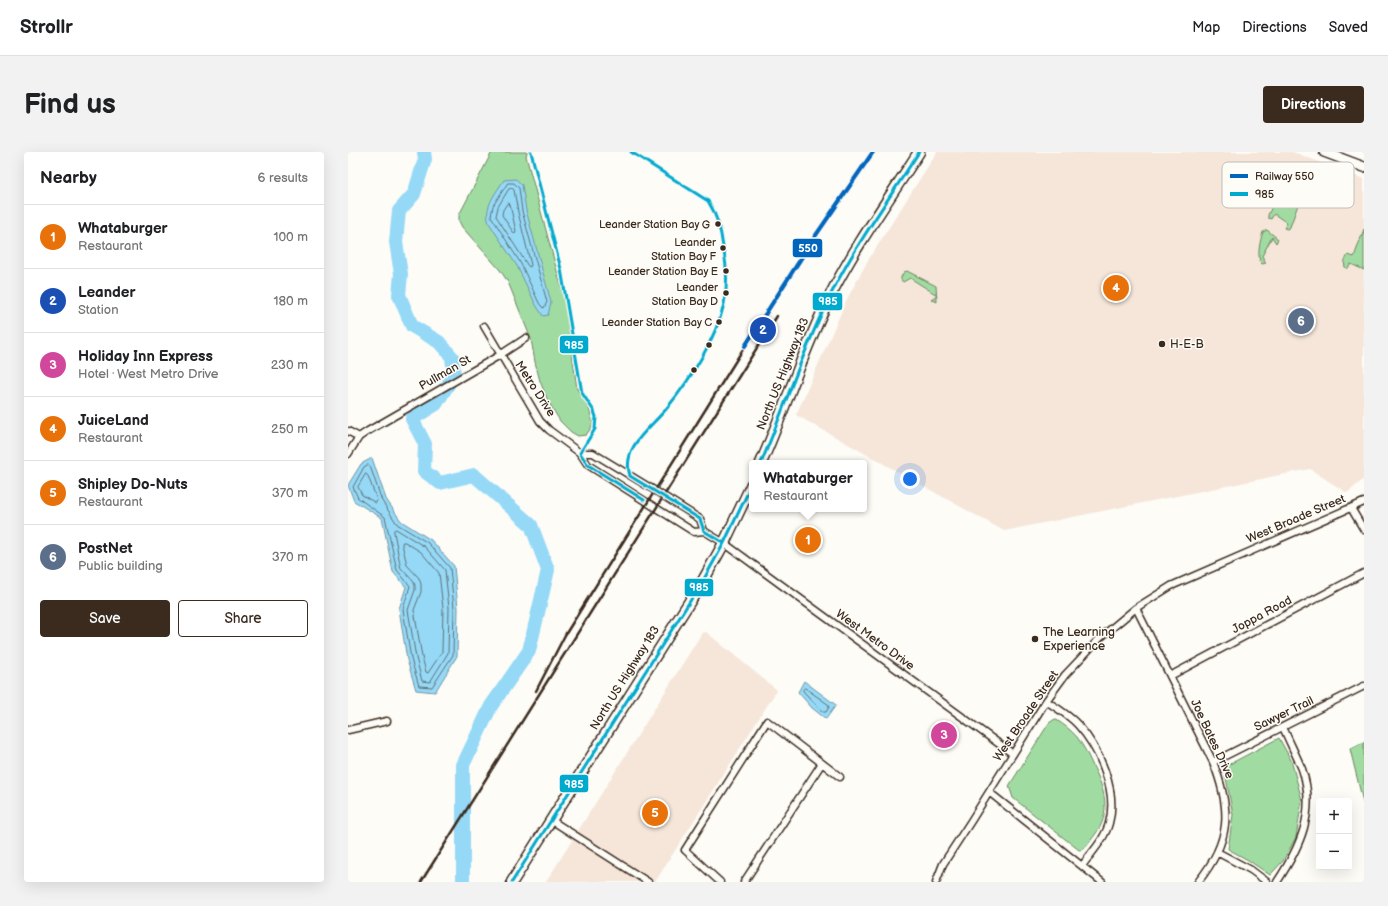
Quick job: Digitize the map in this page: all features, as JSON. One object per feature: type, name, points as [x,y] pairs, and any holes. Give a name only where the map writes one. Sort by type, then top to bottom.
[{"type":"main road","name":"North US Highway 183","points":[[762,460],[784,409],[795,375],[831,294],[857,249],[919,152]]},
{"type":"main road","points":[[1324,152],[1351,162]]},
{"type":"main road","points":[[1354,163],[1364,167]]},
{"type":"main road","name":"North US Highway 183","points":[[512,882],[692,598],[724,543],[749,490]]},
{"type":"street","name":"Metro Drive","points":[[484,326],[540,421],[549,430],[580,453],[588,464],[694,532],[704,531],[724,543]]},
{"type":"street","name":"Pullman St","points":[[359,437],[374,426],[500,355],[526,338]]},
{"type":"street","points":[[348,430],[359,437],[348,454]]},
{"type":"street","name":"Metro Drive","points":[[580,453],[593,453],[654,490],[700,519],[704,531]]},
{"type":"street","name":"West Broade Street","points":[[936,882],[943,864],[1046,701],[1065,675],[1100,638],[1136,608],[1171,586],[1364,502]]},
{"type":"street","points":[[1351,508],[1364,530]]},
{"type":"street","name":"West Metro Drive","points":[[724,543],[1013,754]]},
{"type":"street","name":"Joppa Road","points":[[1170,676],[1364,574]]},
{"type":"street","name":"Joe Bates Drive","points":[[1136,608],[1213,762],[1221,782],[1226,812],[1224,831],[1217,852],[1209,868],[1198,882]]},
{"type":"street","name":"Sawyer Trail","points":[[1213,762],[1364,686]]},
{"type":"street","points":[[1046,701],[1064,712],[1089,738],[1110,785],[1112,809],[1109,824],[1101,840],[1082,866]]},
{"type":"street","points":[[348,730],[387,721]]},
{"type":"street","points":[[720,882],[685,850],[767,721],[840,777]]},
{"type":"street","points":[[1277,882],[1299,844],[1308,809],[1302,771],[1283,727]]},
{"type":"street","points":[[744,882],[822,763]]},
{"type":"street","points":[[989,792],[1102,882]]},
{"type":"street","points":[[551,820],[648,882]]},
{"type":"street","points":[[1217,852],[1251,870],[1267,882]]},
{"type":"shaded area","points":[[937,152],[1293,152],[1319,162],[1222,162],[1222,208],[1354,208],[1354,175],[1364,179],[1364,479],[1347,493],[1310,469],[1004,531],[796,415],[847,299],[867,262]]},
{"type":"shaded area","points":[[706,632],[777,690],[655,882],[546,882],[702,633]]},
{"type":"green space","points":[[492,152],[527,152],[526,156],[564,297],[577,389],[589,409],[593,423],[586,435],[578,436],[571,432],[560,421],[548,401],[540,381],[531,339],[508,282],[500,270],[462,227],[459,221],[459,215]]},
{"type":"green space","points":[[1271,208],[1297,208],[1290,227],[1287,229],[1284,228],[1287,223],[1274,214],[1271,219],[1268,218]]},
{"type":"green space","points":[[1364,229],[1364,270],[1351,264],[1347,269],[1344,262],[1348,255],[1354,257]]},
{"type":"green space","points":[[1267,230],[1278,239],[1276,243],[1272,237],[1262,256],[1266,263],[1262,264],[1259,257],[1260,244],[1263,232]]},
{"type":"green space","points":[[907,271],[936,286],[937,295],[910,278],[903,282],[901,277],[904,272]]},
{"type":"green space","points":[[937,295],[937,302],[931,299]]},
{"type":"green space","points":[[1055,719],[1075,734],[1079,740],[1100,782],[1105,800],[1105,809],[1100,827],[1088,845],[1081,850],[1079,850],[1013,798],[1009,786],[1049,723]]},
{"type":"green space","points":[[1279,738],[1291,760],[1302,800],[1296,837],[1283,861],[1270,875],[1228,849],[1233,815],[1224,767]]},
{"type":"green space","points":[[1364,742],[1364,806],[1350,749]]},
{"type":"water","points":[[516,179],[522,185],[526,210],[551,302],[548,315],[543,316],[517,266],[489,223],[489,206],[497,190],[504,180]]},
{"type":"water","points":[[372,458],[386,499],[401,521],[431,540],[454,566],[458,608],[457,656],[435,692],[416,690],[407,660],[399,609],[406,587],[393,572],[382,518],[354,501],[348,485],[361,464]]},
{"type":"water","points":[[804,681],[836,705],[826,719],[812,708],[798,692]]},
{"type":"waterway","points":[[424,152],[425,159],[414,194],[399,211],[396,242],[401,274],[399,295],[412,326],[439,342],[452,357],[454,375],[436,404],[412,419],[425,444],[424,471],[440,483],[474,475],[531,525],[548,570],[529,651],[491,706],[463,765],[463,882]]},
{"type":"railway","points":[[421,882],[777,316]]},
{"type":"railway","points":[[536,691],[565,635],[745,346]]},
{"type":"rail line","name":"550","points":[[745,346],[814,238],[873,152]]},
{"type":"transit line","name":"985","points":[[531,152],[561,269],[582,393],[594,411],[596,417],[595,429],[580,453],[588,465],[644,500]]},
{"type":"transit line","name":"985","points":[[631,152],[708,201],[720,229],[725,261],[726,283],[724,304],[709,345],[676,397],[639,438],[630,456],[628,465],[630,476],[700,519],[704,531],[724,543]]},
{"type":"transit line","name":"985","points":[[762,460],[803,357],[831,294],[862,239],[919,152]]},
{"type":"transit line","name":"985","points":[[512,882],[704,579],[724,543],[749,490]]},
{"type":"place","name":"Leander Station Bay G","points":[[718,224]]},
{"type":"place","name":"Leander Station Bay F","points":[[723,248]]},
{"type":"place","name":"Leander Station Bay E","points":[[726,271]]},
{"type":"place","name":"JuiceLand","points":[[1116,288]]},
{"type":"place","name":"Leander Station Bay D","points":[[726,293]]},
{"type":"place","name":"PostNet","points":[[1301,321]]},
{"type":"place","name":"Leander Station Bay C","points":[[719,322]]},
{"type":"place","name":"Leander","points":[[763,330]]},
{"type":"place","name":"H-E-B","points":[[1162,344]]},
{"type":"place","name":"Whataburger","points":[[808,540]]},
{"type":"place","name":"The Learning Experience","points":[[1035,639]]},
{"type":"place","name":"Holiday Inn Express","points":[[944,735]]},
{"type":"place","name":"Shipley Do-Nuts","points":[[655,813]]}]
